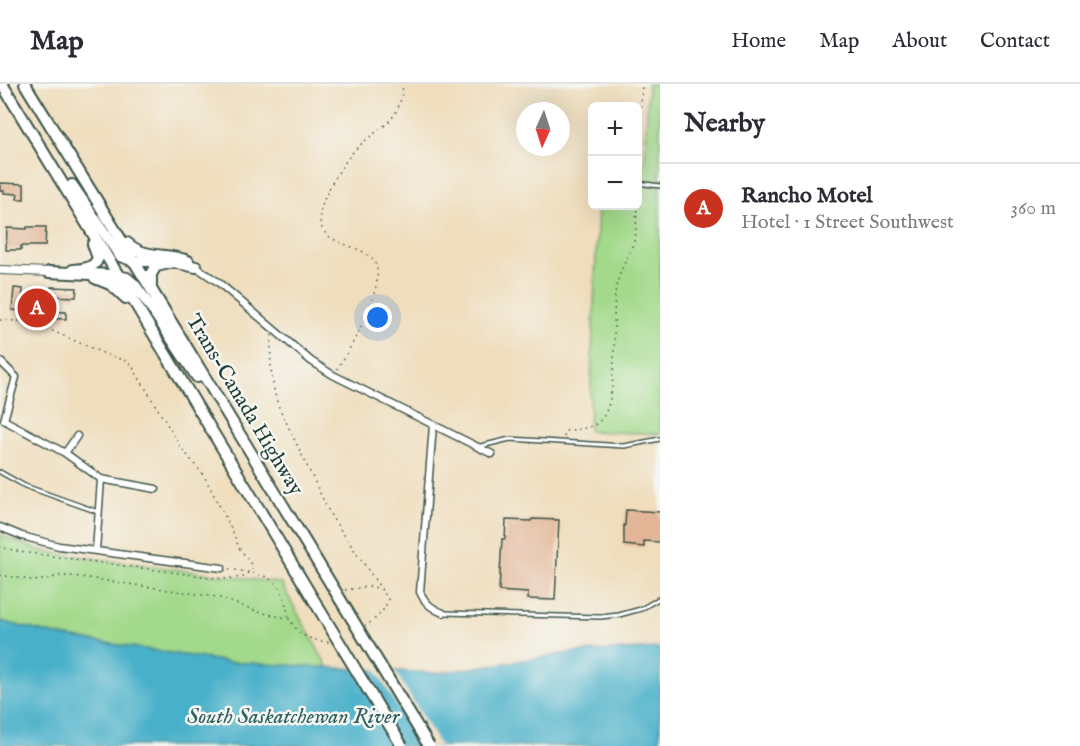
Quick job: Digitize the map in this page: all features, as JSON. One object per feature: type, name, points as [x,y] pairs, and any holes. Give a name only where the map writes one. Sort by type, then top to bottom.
[{"type":"highway","name":"Trans-Canada Highway","points":[[2,84],[402,746]]},
{"type":"highway","name":"Trans-Canada Highway","points":[[26,84],[226,412],[342,595],[429,746]]},
{"type":"highway","points":[[30,129],[55,159],[117,253],[134,261],[174,262],[196,267]]},
{"type":"highway","points":[[49,272],[87,268],[94,265],[98,258],[95,247],[54,170]]},
{"type":"highway","points":[[114,228],[139,252],[175,257],[196,267]]},
{"type":"highway","points":[[152,289],[150,278],[153,269],[161,264],[174,262]]},
{"type":"highway","points":[[49,272],[118,275],[127,278],[134,284],[195,375],[226,412]]},
{"type":"highway","points":[[49,272],[84,276],[107,282],[120,291],[144,319]]},
{"type":"street","points":[[196,267],[218,282],[311,361],[333,375],[492,454]]},
{"type":"street","points":[[0,270],[49,272]]},
{"type":"street","points":[[0,361],[16,377],[4,420],[65,453],[101,479],[156,489]]},
{"type":"street","points":[[433,425],[420,592],[424,602],[443,613]]},
{"type":"street","points":[[65,453],[77,436]]},
{"type":"street","points":[[96,551],[101,479]]},
{"type":"street","points":[[0,527],[41,542],[222,568]]},
{"type":"lane","points":[[642,184],[660,186]]},
{"type":"lane","points":[[474,445],[481,446],[510,439],[624,446],[660,439]]},
{"type":"lane","points":[[0,472],[25,486],[99,512]]},
{"type":"lane","points":[[443,613],[600,617],[641,609],[660,598]]},
{"type":"path","points":[[333,375],[359,332],[376,286],[377,273],[376,264],[370,257],[360,250],[329,237],[324,232],[320,216],[324,201],[345,162],[357,147],[382,130],[392,120],[399,106],[403,84]]},
{"type":"path","points":[[640,156],[642,84]]},
{"type":"path","points":[[564,443],[566,431],[588,429],[600,421],[608,409],[614,358],[615,293],[622,267],[635,237],[637,210]]},
{"type":"path","points":[[0,320],[32,322],[126,361],[132,366],[180,446],[204,477],[239,548],[250,562],[252,569],[244,577],[217,579],[21,552],[0,547]]},
{"type":"path","points":[[272,329],[273,390],[278,405],[332,516],[354,551],[367,566],[381,591]]},
{"type":"path","points":[[222,568],[272,579],[279,585],[296,631],[304,637],[320,641],[334,641]]},
{"type":"path","points":[[0,575],[38,581],[59,576],[74,576],[150,586],[217,597],[259,612],[290,619]]},
{"type":"path","points":[[342,595],[365,586],[376,587],[388,599],[387,605],[374,620],[358,630]]},
{"type":"green space","points":[[648,84],[660,84],[660,434],[589,431],[598,210],[642,210],[642,163],[645,163]]},
{"type":"green space","points":[[0,535],[39,550],[60,554],[281,583],[328,668],[228,662],[61,636],[0,621]]},
{"type":"water","name":"South Saskatchewan River","points":[[0,621],[61,636],[228,662],[437,673],[576,652],[660,648],[660,746],[0,746]]},
{"type":"pier","points":[[374,667],[393,668],[440,746],[421,746]]},
{"type":"building","points":[[0,183],[24,184],[24,199],[17,199],[18,194],[0,191]]},
{"type":"building","points":[[27,227],[46,227],[45,246],[21,246],[21,250],[6,250],[7,228],[27,229]]},
{"type":"building","points":[[51,287],[77,288],[76,297],[51,296]]},
{"type":"building","points":[[14,288],[23,289],[21,311],[12,310]]},
{"type":"building","points":[[33,293],[46,294],[45,311],[66,312],[66,319],[32,318]]},
{"type":"building","points":[[626,510],[660,512],[660,542],[644,541],[644,547],[624,545]]},
{"type":"building","points":[[532,519],[559,520],[555,600],[528,599],[528,593],[499,591],[502,539],[505,539],[506,520],[531,521]]},
{"type":"place","name":"Rancho Motel","points":[[37,308]]}]
